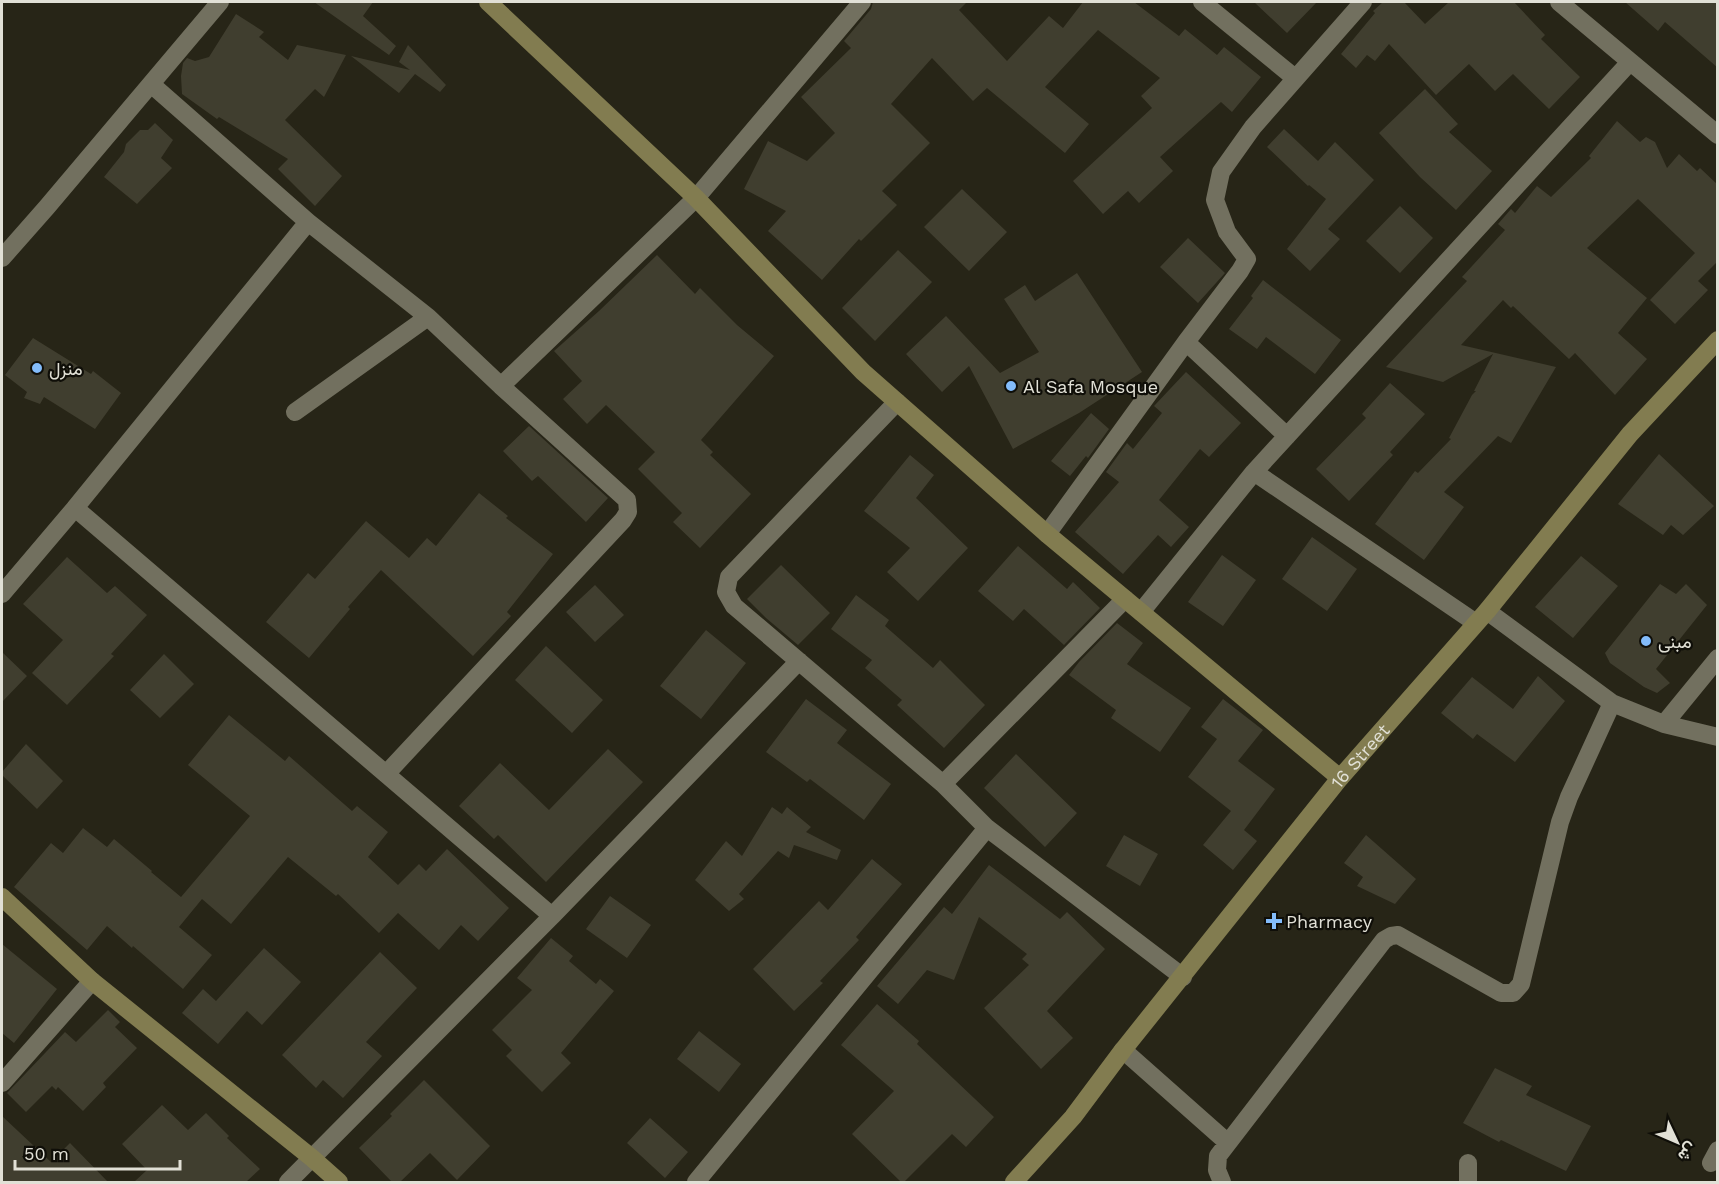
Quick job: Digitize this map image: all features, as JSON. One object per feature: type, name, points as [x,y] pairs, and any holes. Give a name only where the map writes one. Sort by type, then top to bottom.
[{"type":"street","points":[[2,258],[220,2]]},
{"type":"street","points":[[488,2],[696,198],[863,372],[1047,534],[1340,778]]},
{"type":"street","points":[[501,386],[696,198],[862,2]]},
{"type":"street","points":[[1202,2],[1295,78]]},
{"type":"street","points":[[1047,534],[1247,259],[1227,232],[1215,200],[1221,172],[1253,128],[1362,2]]},
{"type":"street","points":[[1558,2],[1718,135]]},
{"type":"street","points":[[1142,612],[1254,472],[1630,62]]},
{"type":"street","points":[[151,84],[308,222],[429,316],[501,386],[627,500],[628,512],[623,520],[386,774]]},
{"type":"street","points":[[2,594],[308,222]]},
{"type":"street","points":[[295,412],[429,316]]},
{"type":"street","name":"16 Street","points":[[1014,1182],[1073,1117],[1340,778],[1481,617],[1630,434],[1718,340]]},
{"type":"street","points":[[1186,342],[1287,436]]},
{"type":"street","points":[[897,402],[729,577],[726,592],[734,606],[943,784],[987,828],[1183,976]]},
{"type":"street","points":[[1254,472],[1612,703],[1664,724],[1718,737]]},
{"type":"street","points":[[75,508],[552,916]]},
{"type":"street","points":[[943,784],[1125,599]]},
{"type":"street","points":[[1664,724],[1718,658]]},
{"type":"street","points":[[288,1182],[552,916],[799,661]]},
{"type":"street","points":[[1222,1182],[1217,1170],[1218,1156],[1384,940],[1398,935],[1501,993],[1513,993],[1521,984],[1560,822],[1612,703]]},
{"type":"street","points":[[696,1182],[987,828]]},
{"type":"street","points":[[2,897],[92,981],[339,1182]]},
{"type":"street","points":[[2,1083],[92,981]]},
{"type":"street","points":[[1124,1050],[1228,1143]]},
{"type":"street","points":[[1468,1163],[1468,1182]]},
{"type":"building","points":[[314,2],[373,2],[363,16],[396,46],[389,55]]},
{"type":"building","points":[[873,2],[967,2],[959,10],[1007,61],[1049,16],[1063,28],[1083,2],[1134,2],[1179,36],[1185,29],[1217,55],[1224,47],[1261,77],[1232,112],[1221,102],[1160,157],[1173,171],[1139,203],[1128,191],[1103,214],[1073,181],[1152,108],[1141,96],[1160,78],[1098,30],[1045,87],[1089,124],[1065,153],[987,88],[973,101],[932,58],[891,104],[930,143],[882,191],[897,205],[861,241],[859,239],[822,280],[768,231],[786,211],[744,189],[768,141],[807,161],[835,133],[801,97],[851,48],[844,41],[871,9]]},
{"type":"building","points":[[1254,2],[1317,2],[1287,33]]},
{"type":"building","points":[[1383,2],[1404,2],[1425,24],[1449,2],[1514,2],[1545,35],[1541,39],[1580,77],[1549,109],[1513,74],[1495,91],[1469,64],[1436,95],[1389,44],[1375,61],[1367,55],[1356,68],[1341,54],[1375,13],[1373,11]]},
{"type":"building","points":[[1625,2],[1718,2],[1718,68],[1665,22],[1658,31]]},
{"type":"building","points":[[236,14],[264,32],[259,37],[288,60],[297,45],[346,55],[324,97],[315,89],[285,120],[342,176],[315,206],[278,169],[288,159],[219,117],[217,119],[182,94],[183,63],[187,58],[195,61],[209,57]]},
{"type":"building","points":[[408,45],[446,85],[440,92],[415,74],[399,93],[351,56],[410,70],[399,62]]},
{"type":"building","points":[[1425,89],[1458,124],[1449,132],[1492,171],[1456,210],[1420,177],[1379,133]]},
{"type":"building","points":[[1617,121],[1640,142],[1646,137],[1655,142],[1667,168],[1679,154],[1697,171],[1700,168],[1718,185],[1718,261],[1698,281],[1708,290],[1675,324],[1650,300],[1695,253],[1638,199],[1587,248],[1647,298],[1618,333],[1647,359],[1615,395],[1575,353],[1569,359],[1513,306],[1511,308],[1503,300],[1461,345],[1556,367],[1511,443],[1498,436],[1444,492],[1464,507],[1424,560],[1375,524],[1415,471],[1418,473],[1451,439],[1449,438],[1476,391],[1474,391],[1493,354],[1443,382],[1386,367],[1467,281],[1462,277],[1505,230],[1498,224],[1511,209],[1515,213],[1537,186],[1551,197],[1591,158],[1589,156]]},
{"type":"building","points":[[155,123],[173,140],[161,158],[172,168],[137,204],[104,177],[124,152],[126,144],[140,130],[148,130]]},
{"type":"building","points":[[1284,129],[1318,161],[1335,142],[1374,180],[1328,229],[1340,239],[1310,271],[1287,249],[1326,199],[1308,186],[1267,147]]},
{"type":"building","points":[[962,189],[1007,232],[969,271],[924,227]]},
{"type":"building","points":[[1400,206],[1433,238],[1400,273],[1366,241]]},
{"type":"building","points":[[1188,238],[1225,273],[1198,303],[1160,267]]},
{"type":"building","points":[[898,250],[932,282],[875,341],[842,308]]},
{"type":"building","points":[[657,255],[695,294],[700,288],[737,325],[774,356],[701,440],[713,452],[710,455],[751,494],[700,548],[673,522],[682,513],[638,469],[655,452],[606,405],[587,424],[563,399],[582,381],[554,351]]},
{"type":"building","points":[[1077,273],[1142,372],[1079,413],[1013,449],[969,366],[942,392],[906,354],[946,316],[1000,373],[1039,352],[1004,299],[1025,285],[1035,301]]},
{"type":"building","points":[[1263,280],[1341,340],[1315,374],[1266,337],[1257,349],[1229,329],[1253,298],[1251,296]]},
{"type":"building","points":[[33,338],[91,374],[93,371],[121,393],[95,429],[44,397],[40,404],[24,398],[27,392],[5,375]]},
{"type":"building","points":[[1186,372],[1241,423],[1209,457],[1200,449],[1159,500],[1189,527],[1171,547],[1158,535],[1123,574],[1075,532],[1119,482],[1106,472],[1127,443],[1133,449],[1162,413],[1154,406]]},
{"type":"building","points":[[1390,383],[1425,414],[1390,452],[1393,455],[1349,501],[1316,469],[1366,418],[1362,414]]},
{"type":"building","points":[[1091,413],[1109,429],[1088,458],[1086,456],[1070,476],[1051,461]]},
{"type":"building","points":[[529,426],[608,498],[586,522],[538,476],[532,481],[503,451]]},
{"type":"building","points":[[1659,454],[1714,506],[1683,535],[1671,525],[1663,535],[1618,504]]},
{"type":"building","points":[[910,455],[934,475],[916,498],[968,548],[918,601],[887,572],[910,548],[864,511]]},
{"type":"building","points":[[479,493],[508,516],[506,518],[553,554],[507,612],[511,616],[473,656],[381,570],[348,607],[350,609],[309,658],[266,622],[308,573],[315,579],[366,521],[409,558],[427,538],[436,546]]},
{"type":"building","points":[[1312,537],[1357,569],[1327,611],[1282,579]]},
{"type":"building","points":[[1018,546],[1067,589],[1073,582],[1100,608],[1064,645],[1024,609],[1013,621],[978,591]]},
{"type":"building","points":[[1222,555],[1256,580],[1223,626],[1188,602]]},
{"type":"building","points":[[1581,556],[1618,586],[1573,638],[1535,607]]},
{"type":"building","points":[[67,557],[107,593],[115,586],[147,615],[111,654],[114,656],[67,705],[32,673],[63,640],[23,604]]},
{"type":"building","points":[[781,565],[830,613],[798,645],[747,599]]},
{"type":"building","name":"مبنى","points":[[1660,584],[1676,594],[1686,584],[1707,605],[1656,669],[1670,683],[1657,693],[1644,687],[1610,663],[1605,653]]},
{"type":"building","points":[[595,585],[624,615],[595,642],[566,612]]},
{"type":"building","points":[[856,595],[889,620],[885,626],[933,668],[940,660],[985,705],[944,748],[897,705],[902,700],[865,668],[872,660],[831,629]]},
{"type":"building","points":[[1117,623],[1143,643],[1127,664],[1191,708],[1160,752],[1111,718],[1116,710],[1069,675]]},
{"type":"building","points":[[706,630],[746,663],[701,719],[660,686]]},
{"type":"building","points":[[546,646],[603,700],[572,733],[515,680]]},
{"type":"building","points":[[2,652],[27,676],[2,702]]},
{"type":"building","points":[[164,654],[194,684],[160,718],[130,690]]},
{"type":"building","points":[[1538,676],[1565,701],[1515,762],[1477,734],[1473,739],[1441,713],[1472,677],[1513,709]]},
{"type":"building","points":[[806,699],[847,730],[837,743],[891,784],[864,820],[810,779],[807,782],[766,752]]},
{"type":"building","points":[[1223,699],[1263,730],[1238,761],[1275,789],[1244,830],[1257,841],[1233,870],[1203,845],[1231,811],[1188,777],[1217,739],[1201,727]]},
{"type":"building","points":[[229,715],[285,761],[289,756],[352,811],[357,806],[388,832],[368,857],[398,885],[419,864],[426,871],[447,849],[509,908],[478,941],[461,925],[439,950],[398,913],[379,933],[338,894],[336,896],[288,857],[231,924],[202,899],[179,927],[212,955],[183,989],[107,926],[87,950],[14,887],[51,843],[63,853],[83,828],[107,847],[114,839],[181,897],[250,816],[188,765]]},
{"type":"building","points":[[26,744],[63,781],[37,809],[2,775],[2,772]]},
{"type":"building","points":[[608,749],[643,782],[546,882],[498,835],[494,839],[459,806],[500,763],[549,810]]},
{"type":"building","points":[[1016,754],[1077,813],[1045,847],[984,788]]},
{"type":"building","points":[[772,807],[782,814],[787,807],[811,827],[806,832],[841,850],[837,860],[794,845],[789,858],[778,851],[739,894],[744,899],[729,911],[695,880],[726,841],[742,856]]},
{"type":"building","points":[[1124,835],[1158,854],[1140,886],[1106,866]]},
{"type":"building","points":[[1366,835],[1416,879],[1395,904],[1357,886],[1363,877],[1344,863]]},
{"type":"building","points":[[872,859],[902,884],[856,937],[859,940],[820,981],[823,983],[794,1011],[753,969],[819,901],[828,910]]},
{"type":"building","points":[[989,865],[1060,919],[1067,912],[1105,949],[1047,1011],[1073,1038],[1041,1069],[984,1008],[1029,965],[1022,959],[1027,954],[979,917],[954,980],[927,970],[898,1004],[877,986],[944,907],[952,914]]},
{"type":"building","points":[[610,896],[651,925],[627,958],[586,929]]},
{"type":"building","points":[[551,938],[573,956],[569,961],[596,984],[600,979],[614,991],[561,1053],[571,1063],[542,1092],[506,1056],[512,1050],[492,1030],[532,990],[517,978]]},
{"type":"building","points":[[2,944],[57,989],[14,1043],[2,1033]]},
{"type":"building","points":[[264,948],[301,982],[262,1025],[247,1011],[218,1044],[182,1013],[203,989],[216,1001]]},
{"type":"building","points":[[380,952],[417,988],[366,1042],[382,1056],[343,1098],[323,1080],[316,1088],[282,1055]]},
{"type":"building","points":[[877,1004],[919,1041],[917,1044],[994,1117],[966,1147],[952,1134],[904,1182],[901,1182],[852,1134],[894,1091],[841,1045]]},
{"type":"building","points":[[108,1010],[120,1022],[115,1027],[137,1048],[103,1083],[106,1087],[83,1111],[58,1087],[56,1090],[52,1086],[26,1112],[7,1093],[65,1032],[76,1042]]},
{"type":"building","points":[[699,1031],[741,1064],[719,1092],[677,1059]]},
{"type":"building","points":[[1495,1068],[1532,1086],[1526,1095],[1591,1126],[1566,1171],[1501,1140],[1499,1142],[1463,1123]]},
{"type":"building","points":[[424,1080],[490,1146],[457,1180],[430,1153],[400,1182],[392,1182],[359,1148]]},
{"type":"building","points":[[162,1105],[188,1130],[206,1113],[229,1136],[227,1138],[260,1169],[246,1182],[134,1182],[147,1170],[122,1144]]},
{"type":"building","points":[[2,1116],[51,1162],[70,1143],[108,1182],[2,1182]]},
{"type":"building","points":[[650,1118],[688,1152],[665,1178],[627,1143]]},
{"type":"place","name":"منزل","points":[[37,368]]},
{"type":"place","name":"Al Safa Mosque","points":[[1011,386]]},
{"type":"place","name":"مبنى","points":[[1646,641]]},
{"type":"place","name":"Pharmacy","points":[[1274,921]]}]
